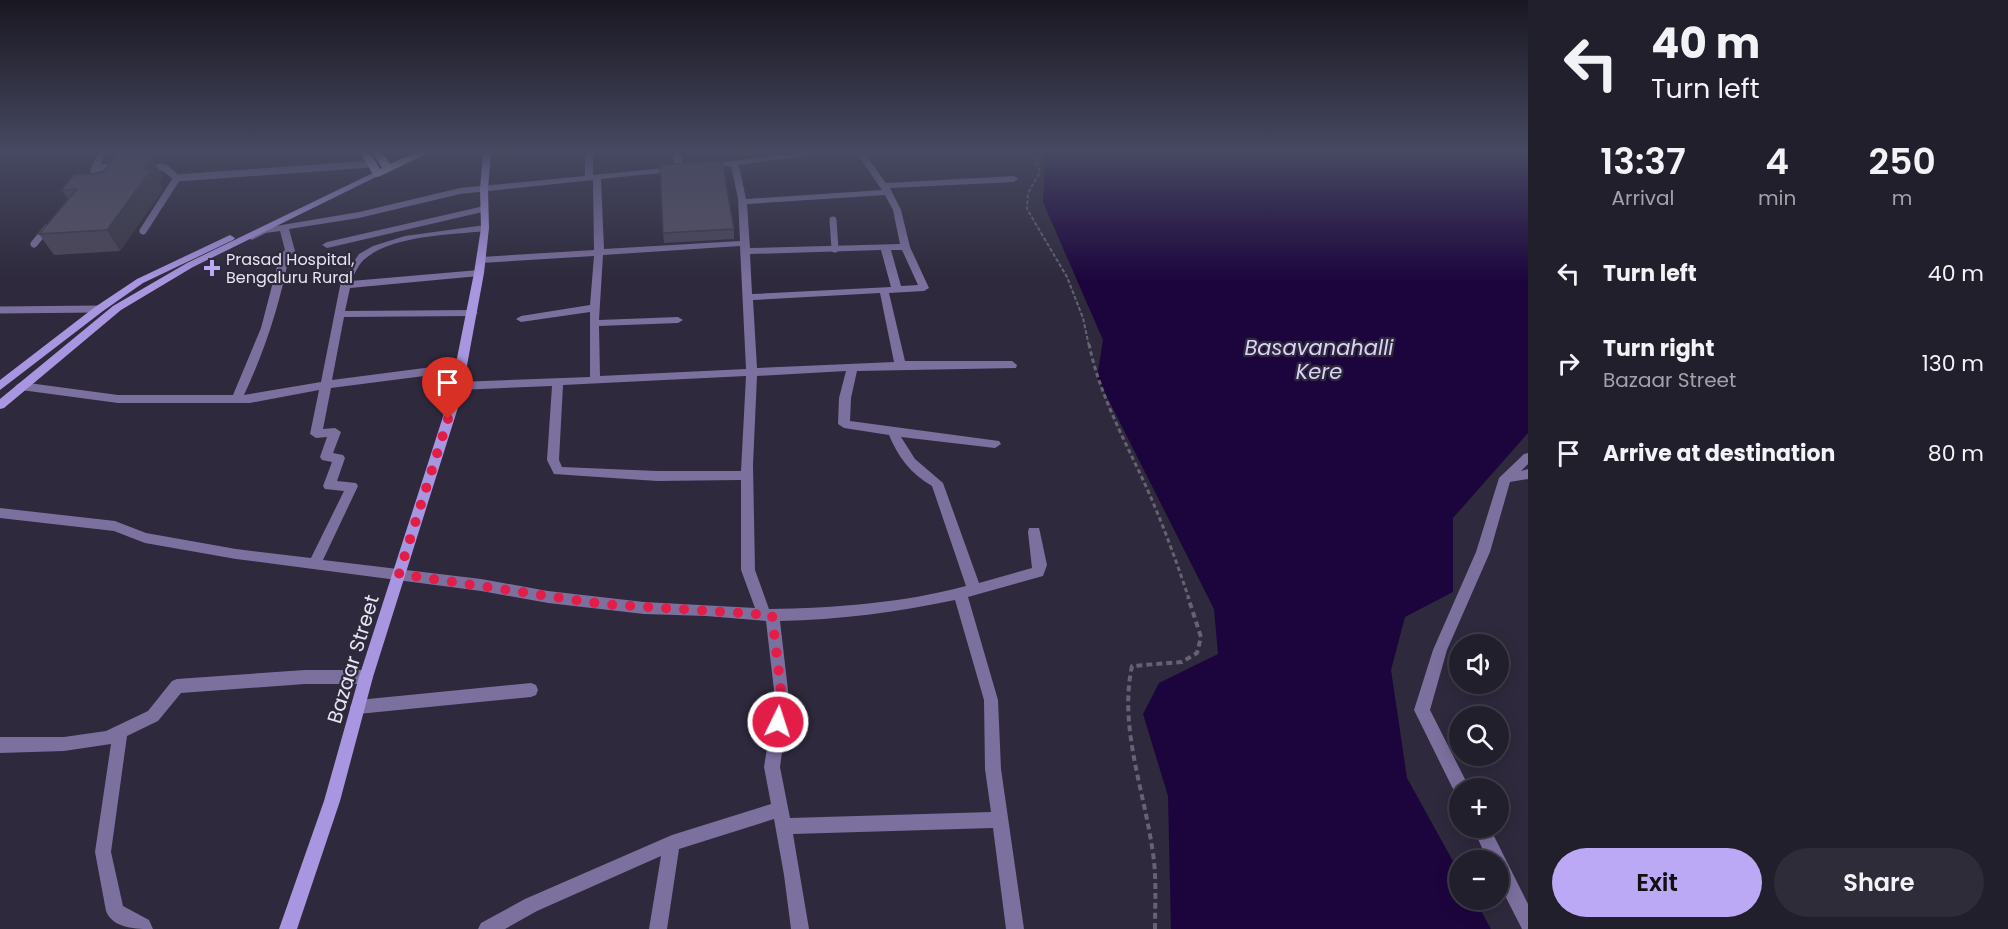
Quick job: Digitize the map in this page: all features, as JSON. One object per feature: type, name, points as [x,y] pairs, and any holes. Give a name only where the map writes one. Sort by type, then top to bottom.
[{"type":"main road","points":[[0,386],[99,309],[140,281],[324,194]]},
{"type":"main road","points":[[0,405],[117,308],[190,265],[250,238],[332,194]]},
{"type":"main road","name":"Bazaar Street","points":[[288,929],[332,801],[366,677],[458,386],[480,266],[485,228],[484,194]]},
{"type":"street","points":[[250,238],[264,231],[359,215],[446,194]]},
{"type":"street","points":[[594,194],[599,252],[594,308],[595,379]]},
{"type":"street","points":[[740,194],[746,247],[752,372],[747,475],[748,570],[768,615],[782,699],[772,767],[793,875],[800,929]]},
{"type":"street","points":[[742,202],[827,194]]},
{"type":"street","points":[[749,297],[924,288],[905,247],[897,210],[889,194]]},
{"type":"street","points":[[327,245],[484,209]]},
{"type":"street","points":[[237,399],[256,358],[277,299],[285,255],[290,251],[284,228]]},
{"type":"street","points":[[315,563],[352,486],[329,486],[339,458],[326,458],[335,432],[316,434],[345,285],[357,262],[365,253],[377,247],[427,235],[485,228]]},
{"type":"street","points":[[345,285],[599,252],[746,247],[836,249],[905,247]]},
{"type":"street","points":[[885,248],[897,290]]},
{"type":"street","points":[[884,291],[900,365]]},
{"type":"street","points":[[521,319],[594,308]]},
{"type":"street","points":[[340,314],[473,313]]},
{"type":"street","points":[[594,323],[678,320]]},
{"type":"street","points":[[458,386],[900,365],[1012,365]]},
{"type":"street","points":[[21,386],[118,399],[237,399],[463,367]]},
{"type":"street","points":[[852,368],[845,398],[844,424],[995,444]]},
{"type":"street","points":[[558,382],[553,460],[558,471],[657,476],[747,475]]},
{"type":"street","points":[[893,432],[901,451],[925,477],[937,483],[967,591],[991,700],[993,769],[1015,929]]},
{"type":"street","points":[[1456,778],[1422,710],[1440,650],[1483,552],[1505,478],[1528,457]]},
{"type":"street","points":[[1505,478],[1528,474]]},
{"type":"street","points":[[0,513],[115,526],[146,538],[236,554],[399,574],[602,604],[768,615],[819,614],[878,608],[967,591],[1038,572],[1040,564],[1034,532]]},
{"type":"street","points":[[0,745],[64,744],[107,738],[153,716],[177,687],[305,677],[366,677]]},
{"type":"street","points":[[358,707],[531,690]]},
{"type":"street","points":[[120,732],[103,852],[116,911],[143,926],[144,929]]},
{"type":"street","points":[[487,929],[531,905],[672,843],[782,818],[1001,820]]},
{"type":"street","points":[[658,929],[672,843]]},
{"type":"street","points":[[1509,884],[1528,923]]},
{"type":"lane","points":[[142,231],[166,194]]},
{"type":"lane","points":[[34,244],[55,219]]},
{"type":"lane","points":[[833,220],[836,249]]},
{"type":"lane","points":[[0,310],[99,309]]},
{"type":"path","points":[[1028,194],[1027,209],[1067,277],[1086,327],[1094,370],[1167,537],[1201,637],[1197,653],[1182,662],[1132,666],[1127,679],[1128,710],[1156,866],[1155,929]]},
{"type":"water","name":"Basavanahalli Kere","points":[[1043,194],[1528,194],[1528,433],[1453,518],[1453,592],[1405,617],[1391,670],[1407,778],[1449,854],[1449,910],[1481,910],[1491,929],[1171,929],[1168,796],[1143,714],[1159,683],[1218,654],[1214,609],[1097,377],[1103,340],[1043,202]]},
{"type":"building","points":[[72,194],[133,194],[107,230],[39,234]]},
{"type":"building","points":[[661,194],[728,194],[734,229],[663,233]]},
{"type":"place","name":"Prasad Hospital, Bengaluru Rural","points":[[212,268]]},
{"type":"route","points":[[448,419],[399,574],[602,604],[772,615],[782,699],[778,722]]}]
